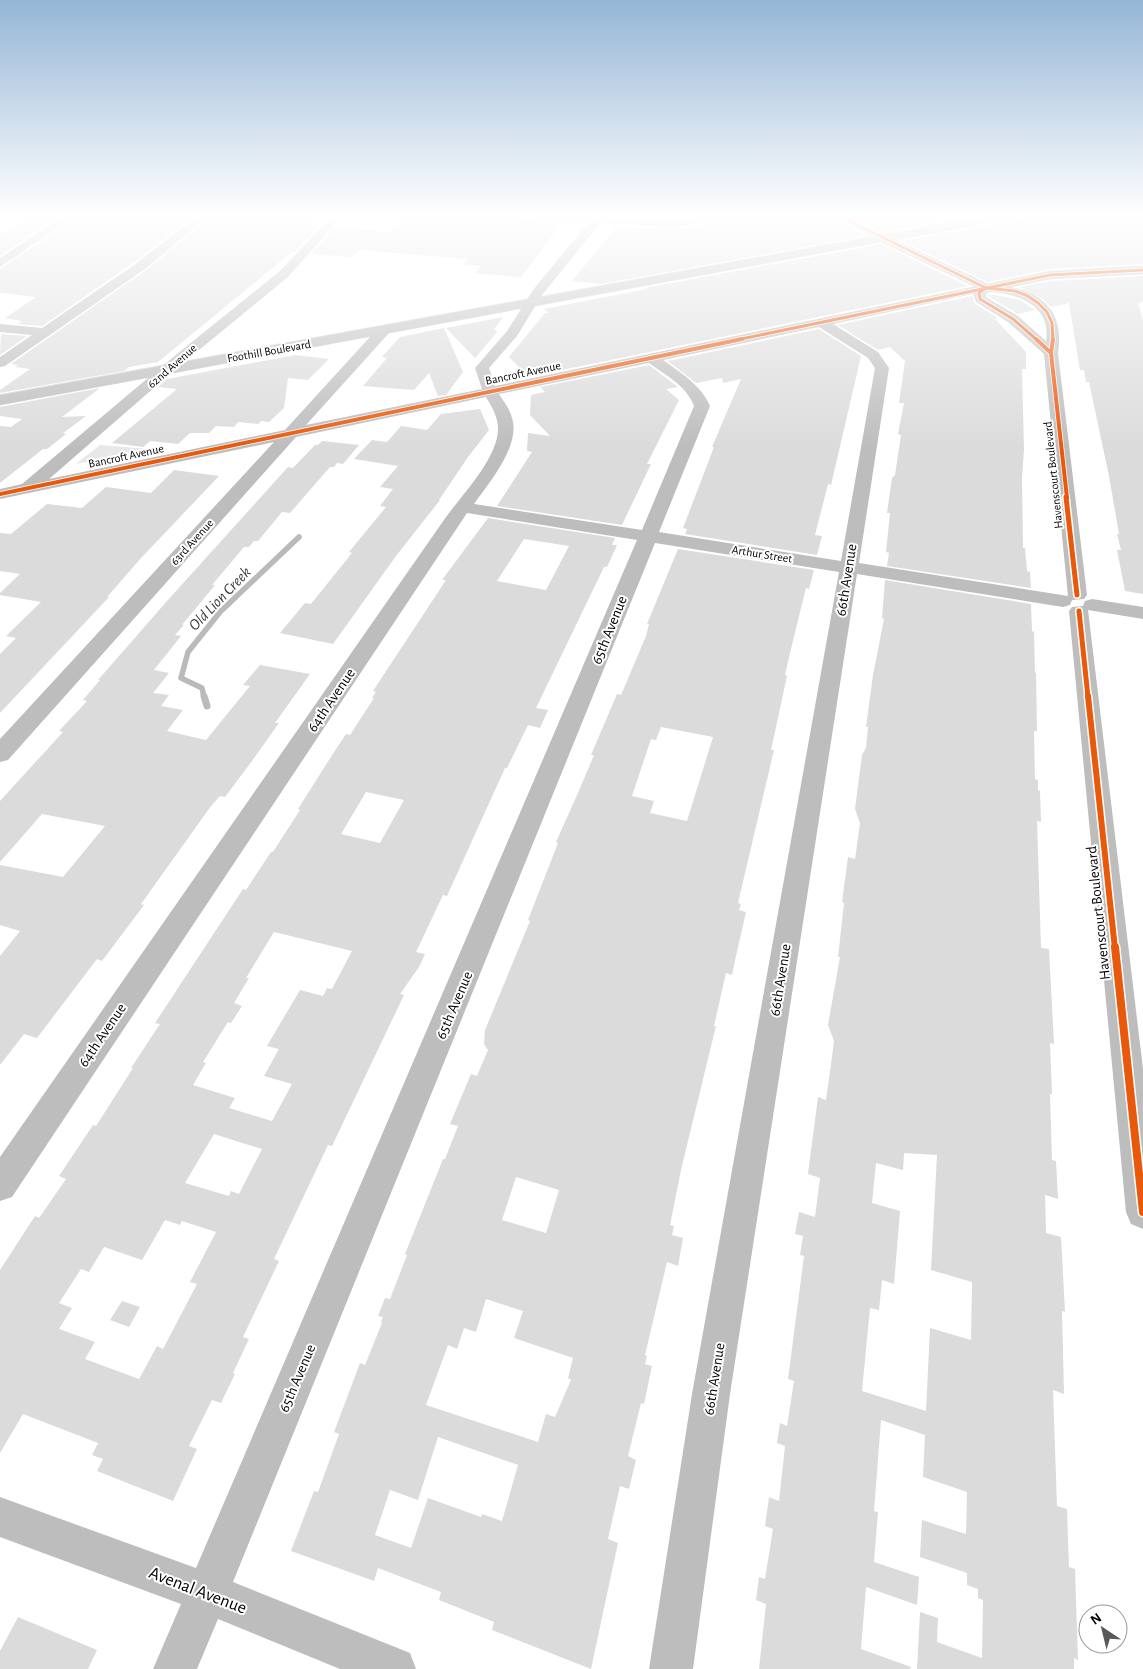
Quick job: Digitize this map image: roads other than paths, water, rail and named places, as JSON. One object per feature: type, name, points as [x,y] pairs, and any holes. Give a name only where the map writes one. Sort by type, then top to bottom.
[{"type":"main road","name":"Foothill Boulevard","points":[[0,400],[587,293]]},
{"type":"street","points":[[0,363],[102,293]]},
{"type":"street","name":"62nd Avenue","points":[[26,488],[261,293]]},
{"type":"street","name":"64th Avenue","points":[[0,1184],[501,452],[507,436],[507,424],[483,380],[482,368],[512,333],[539,293]]},
{"type":"street","name":"Bancroft Avenue","points":[[4,500],[26,488],[962,293]]},
{"type":"street","points":[[980,293],[980,299],[1014,319],[1051,353]]},
{"type":"street","name":"Havenscourt Boulevard","points":[[1021,293],[1043,307],[1051,318],[1054,342],[1051,353],[1143,1212]]},
{"type":"street","name":"66th Avenue","points":[[671,1669],[711,1394],[882,368],[873,355],[821,322]]},
{"type":"street","points":[[0,328],[43,332]]},
{"type":"street","name":"63rd Avenue","points":[[3,747],[384,330]]},
{"type":"street","name":"65th Avenue","points":[[175,1669],[502,890],[702,406],[700,399],[694,391],[650,357]]},
{"type":"street","name":"Arthur Street","points":[[462,507],[1143,613]]},
{"type":"street","name":"Avenal Avenue","points":[[0,1516],[208,1593],[394,1669]]},
{"type":"waterway","name":"Old Lion Creek","points":[[204,697],[202,688],[181,678],[188,652],[220,612],[299,537]]},
{"type":"waterway","name":"Old Lion Creek","points":[[204,696],[207,706]]}]
